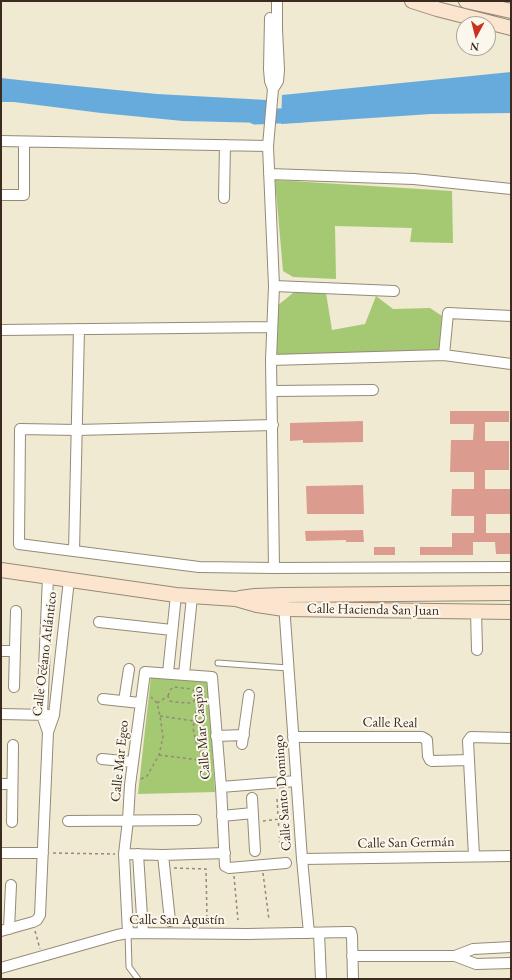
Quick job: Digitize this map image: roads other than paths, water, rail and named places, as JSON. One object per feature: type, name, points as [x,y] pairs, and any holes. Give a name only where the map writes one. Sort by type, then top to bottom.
[{"type":"main road","points":[[412,1],[436,9],[511,28]]},
{"type":"main road","points":[[466,1],[511,11]]},
{"type":"main road","name":"Calle Hacienda San Juan","points":[[1,570],[192,597],[236,599],[257,606],[284,602],[511,593]]},
{"type":"main road","name":"Calle Hacienda San Juan","points":[[284,602],[511,612]]},
{"type":"street","points":[[270,1],[269,69],[274,84]]},
{"type":"street","points":[[274,568],[271,360],[274,286],[268,146],[274,84],[279,70],[276,29],[277,1]]},
{"type":"street","points":[[1,142],[268,146]]},
{"type":"street","points":[[1,195],[24,195],[24,142]]},
{"type":"street","points":[[224,198],[225,145]]},
{"type":"street","points":[[269,174],[414,179],[511,189]]},
{"type":"street","points":[[274,286],[394,291]]},
{"type":"street","points":[[444,355],[448,313],[511,316]]},
{"type":"street","points":[[1,330],[272,326]]},
{"type":"street","points":[[74,551],[79,329]]},
{"type":"street","points":[[271,360],[444,355],[511,364]]},
{"type":"street","points":[[272,391],[373,390]]},
{"type":"street","points":[[273,425],[77,430],[20,429],[19,544],[199,567],[511,567]]},
{"type":"street","name":"Calle Océano Atlántico","points":[[48,577],[42,714],[48,732]]},
{"type":"street","name":"Calle Océano Atlántico","points":[[5,930],[37,920],[40,916],[48,732],[54,715],[69,580]]},
{"type":"street","points":[[168,673],[176,595]]},
{"type":"street","points":[[184,674],[192,597]]},
{"type":"street","name":"Calle Santo Domingo","points":[[284,602],[302,859],[321,979]]},
{"type":"street","points":[[14,687],[16,611]]},
{"type":"street","points":[[476,611],[477,650]]},
{"type":"street","points":[[99,622],[172,630]]},
{"type":"street","points":[[1,651],[15,651]]},
{"type":"street","points":[[124,702],[129,669]]},
{"type":"street","name":"Calle Mar Caspio","points":[[145,672],[212,677],[225,853]]},
{"type":"street","name":"Calle Mar Egeo","points":[[128,933],[124,854],[130,785],[145,672]]},
{"type":"street","points":[[216,736],[243,739],[249,695]]},
{"type":"street","points":[[103,699],[140,703]]},
{"type":"street","points":[[1,714],[54,715]]},
{"type":"street","name":"Calle Real","points":[[293,737],[422,737],[427,740],[428,756],[432,761],[469,760]]},
{"type":"street","points":[[474,856],[468,740],[469,738],[511,738]]},
{"type":"street","points":[[12,822],[13,745]]},
{"type":"street","points":[[102,758],[134,762]]},
{"type":"street","points":[[221,787],[296,781]]},
{"type":"street","points":[[1,784],[12,784]]},
{"type":"street","points":[[252,798],[255,851]]},
{"type":"street","points":[[222,816],[253,817]]},
{"type":"street","points":[[68,821],[196,820]]},
{"type":"street","points":[[1,853],[43,853]]},
{"type":"street","points":[[124,854],[163,855],[225,853],[226,867],[234,868],[286,863]]},
{"type":"street","points":[[138,854],[143,932]]},
{"type":"street","points":[[163,855],[170,920]]},
{"type":"street","name":"Calle San Germán","points":[[302,859],[511,856]]},
{"type":"street","points":[[5,930],[11,885]]},
{"type":"street","name":"Calle San Agustín","points":[[1,968],[117,935],[143,932],[350,932],[352,936],[352,956]]},
{"type":"street","points":[[353,979],[352,956],[455,956],[469,950],[511,947]]},
{"type":"street","points":[[487,948],[488,963]]},
{"type":"street","points":[[455,956],[470,963],[511,963]]},
{"type":"lane","points":[[218,663],[288,668]]},
{"type":"lane","points":[[128,933],[129,967],[138,979]]},
{"type":"water","points":[[511,72],[511,113],[431,114],[281,124],[282,95]]},
{"type":"water","points":[[1,78],[157,94],[267,100],[267,123],[183,121],[101,113],[14,102],[1,102]]},
{"type":"waterway","points":[[255,117],[301,115]]}]
